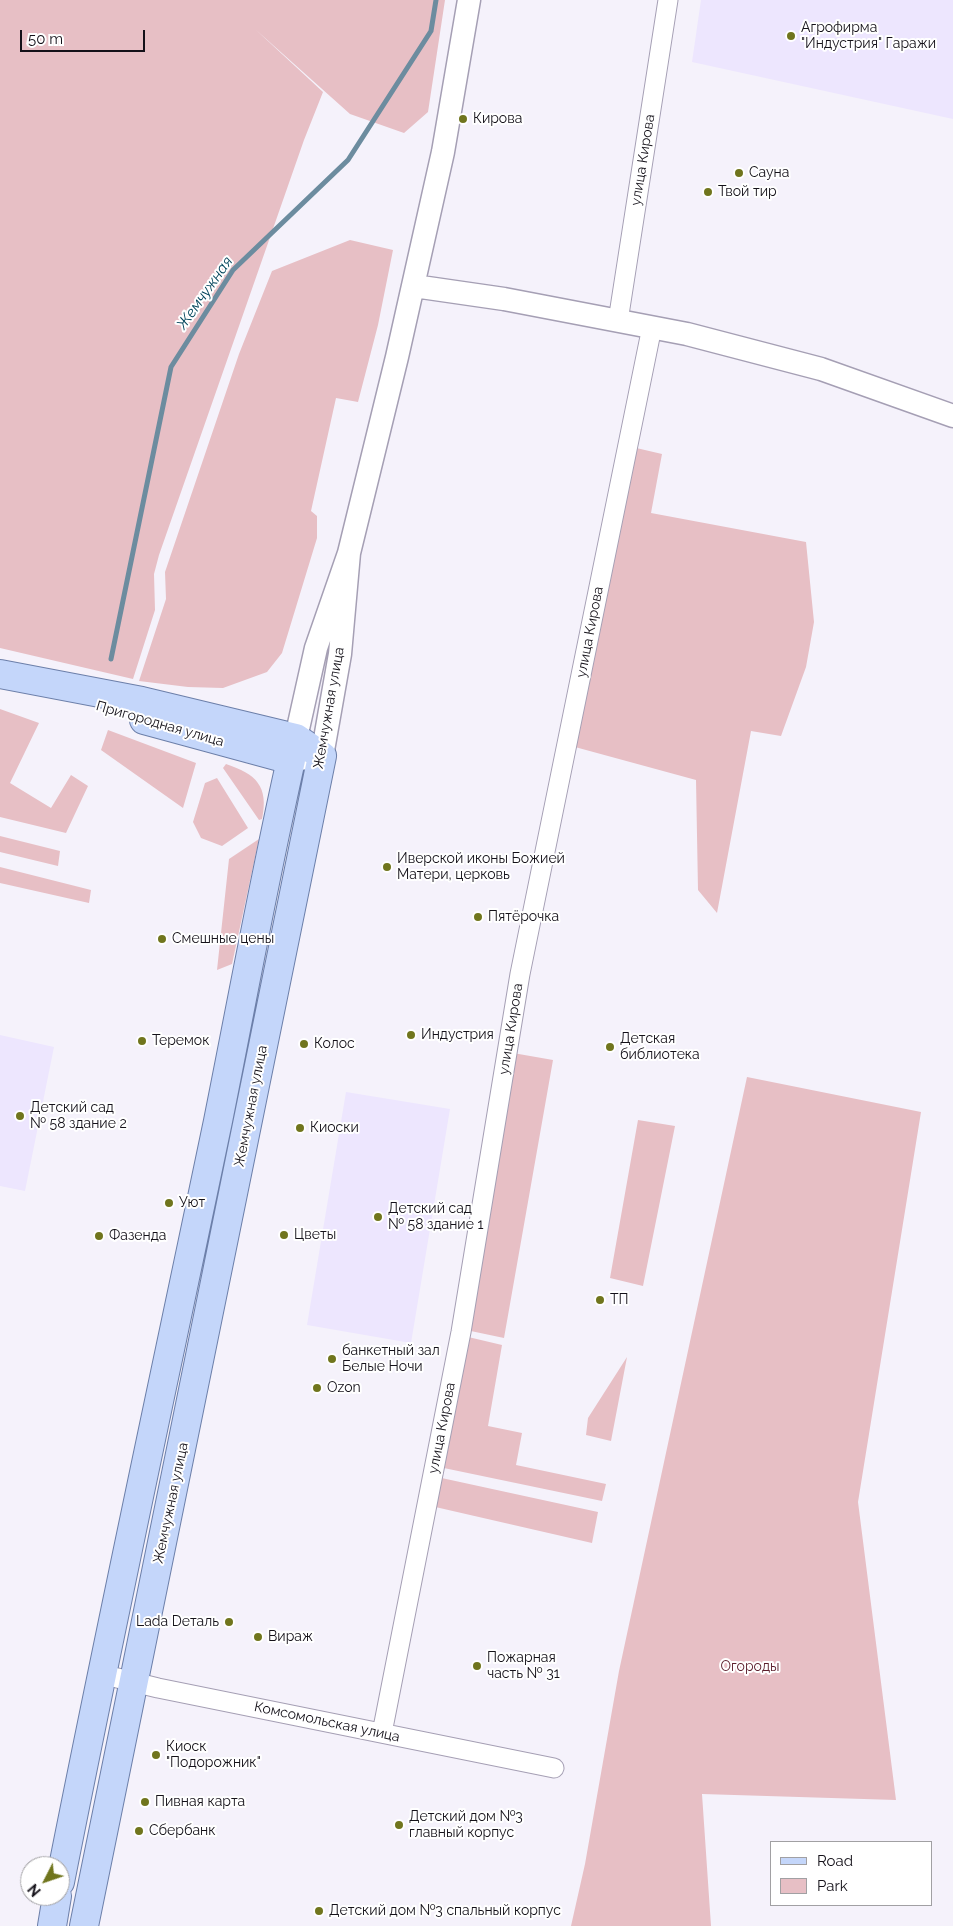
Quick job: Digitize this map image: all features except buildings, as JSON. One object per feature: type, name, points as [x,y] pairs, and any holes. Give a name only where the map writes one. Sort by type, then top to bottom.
[{"type":"main road","name":"Пригородная улица","points":[[0,675],[108,711],[322,756]]},
{"type":"main road","name":"Жемчужная улица","points":[[65,1856],[101,1674],[294,749]]},
{"type":"main road","name":"Жемчужная улица","points":[[84,1926],[322,756]]},
{"type":"main road","points":[[279,816],[287,808],[295,808],[300,811],[308,824]]},
{"type":"main road","points":[[52,1926],[55,1906]]},
{"type":"street","points":[[469,0],[443,152],[414,286],[504,299],[652,327],[821,369],[953,416]]},
{"type":"street","name":"улица Кирова","points":[[618,321],[668,0]]},
{"type":"street","name":"Жемчужная улица","points":[[322,756],[340,654],[349,553],[414,286]]},
{"type":"street","name":"улица Кирова","points":[[382,1733],[461,1332],[520,974],[652,327]]},
{"type":"street","points":[[294,749],[316,648],[349,553]]},
{"type":"street","name":"Комсомольская улица","points":[[101,1674],[554,1768]]},
{"type":"shaded area","points":[[701,0],[953,0],[953,119],[692,62]]},
{"type":"shaded area","name":"Детский сад № 58 здание 2","points":[[0,1035],[54,1047],[25,1191],[0,1186]]},
{"type":"shaded area","name":"Детский сад № 58 здание 1","points":[[346,1092],[450,1109],[411,1343],[307,1325]]},
{"type":"green space","points":[[0,0],[445,0],[428,112],[404,133],[350,114],[255,29],[323,92],[304,140],[159,555],[154,574],[155,610],[133,679],[0,648]]},
{"type":"green space","points":[[350,240],[393,250],[378,325],[358,402],[336,398],[311,511],[317,516],[317,538],[282,653],[267,672],[223,688],[188,687],[139,681],[166,599],[165,572],[239,354],[272,271]]},
{"type":"green space","points":[[632,447],[662,454],[651,513],[806,542],[814,622],[806,667],[781,736],[751,731],[717,913],[698,890],[696,780],[575,747]]},
{"type":"green space","points":[[0,709],[39,723],[10,783],[51,808],[71,775],[88,786],[66,833],[0,817]]},
{"type":"green space","points":[[108,730],[196,763],[183,808],[101,750]]},
{"type":"green space","points":[[226,764],[245,772],[258,783],[264,798],[262,819],[259,820],[223,768]]},
{"type":"green space","points":[[217,778],[248,828],[222,846],[201,838],[193,822],[205,783]]},
{"type":"green space","points":[[0,836],[60,851],[58,866],[0,852]]},
{"type":"green space","points":[[259,839],[232,964],[217,970],[229,859]]},
{"type":"green space","points":[[0,867],[91,890],[89,903],[0,883]]},
{"type":"green space","points":[[513,1053],[553,1060],[504,1338],[466,1330]]},
{"type":"green space","name":"Огороды","points":[[747,1077],[921,1112],[858,1502],[896,1800],[702,1794],[711,1926],[571,1926],[585,1864],[619,1671]]},
{"type":"green space","points":[[638,1120],[675,1126],[643,1286],[610,1278]]},
{"type":"green space","points":[[464,1336],[502,1345],[488,1426],[522,1433],[516,1465],[606,1484],[602,1501],[439,1467]]},
{"type":"green space","points":[[627,1357],[611,1441],[586,1435],[588,1418]]},
{"type":"green space","points":[[437,1477],[598,1512],[592,1543],[431,1506]]},
{"type":"waterway","name":"Жемчужная","points":[[111,659],[171,367],[233,270],[348,160],[431,31],[436,0]]},
{"type":"place","name":"Агрофирма \"Индустрия\" Гаражи","points":[[791,36]]},
{"type":"place","name":"Кирова","points":[[463,119]]},
{"type":"place","name":"Сауна","points":[[739,173]]},
{"type":"place","name":"Твой тир","points":[[708,192]]},
{"type":"place","name":"Иверской иконы Божией Матери, церковь","points":[[387,867]]},
{"type":"place","name":"Пятёрочка","points":[[478,917]]},
{"type":"place","name":"Смешные цены","points":[[162,939]]},
{"type":"place","name":"Индустрия","points":[[411,1035]]},
{"type":"place","name":"Теремок","points":[[142,1041]]},
{"type":"place","name":"Колос","points":[[304,1044]]},
{"type":"place","name":"Детская библиотека","points":[[610,1047]]},
{"type":"place","name":"Детский сад № 58 здание 2","points":[[20,1116]]},
{"type":"place","name":"Киоски","points":[[300,1128]]},
{"type":"place","name":"Уют","points":[[169,1203]]},
{"type":"place","name":"Детский сад № 58 здание 1","points":[[378,1217]]},
{"type":"place","name":"Цветы","points":[[284,1235]]},
{"type":"place","name":"Фазенда","points":[[99,1236]]},
{"type":"place","name":"ТП","points":[[600,1300]]},
{"type":"place","name":"банкетный зал Белые Ночи","points":[[332,1359]]},
{"type":"place","name":"Ozon","points":[[317,1388]]},
{"type":"place","name":"Lada Dеталь","points":[[229,1622]]},
{"type":"place","name":"Вираж","points":[[258,1637]]},
{"type":"place","name":"Пожарная часть № 31","points":[[477,1666]]},
{"type":"place","name":"Киоск \"Подорожник\"","points":[[156,1755]]},
{"type":"place","name":"Пивная карта","points":[[145,1802]]},
{"type":"place","name":"Детский дом №3 главный корпус","points":[[399,1825]]},
{"type":"place","name":"Сбербанк","points":[[139,1831]]},
{"type":"place","name":"Детский дом №3 спальный корпус","points":[[319,1911]]}]
